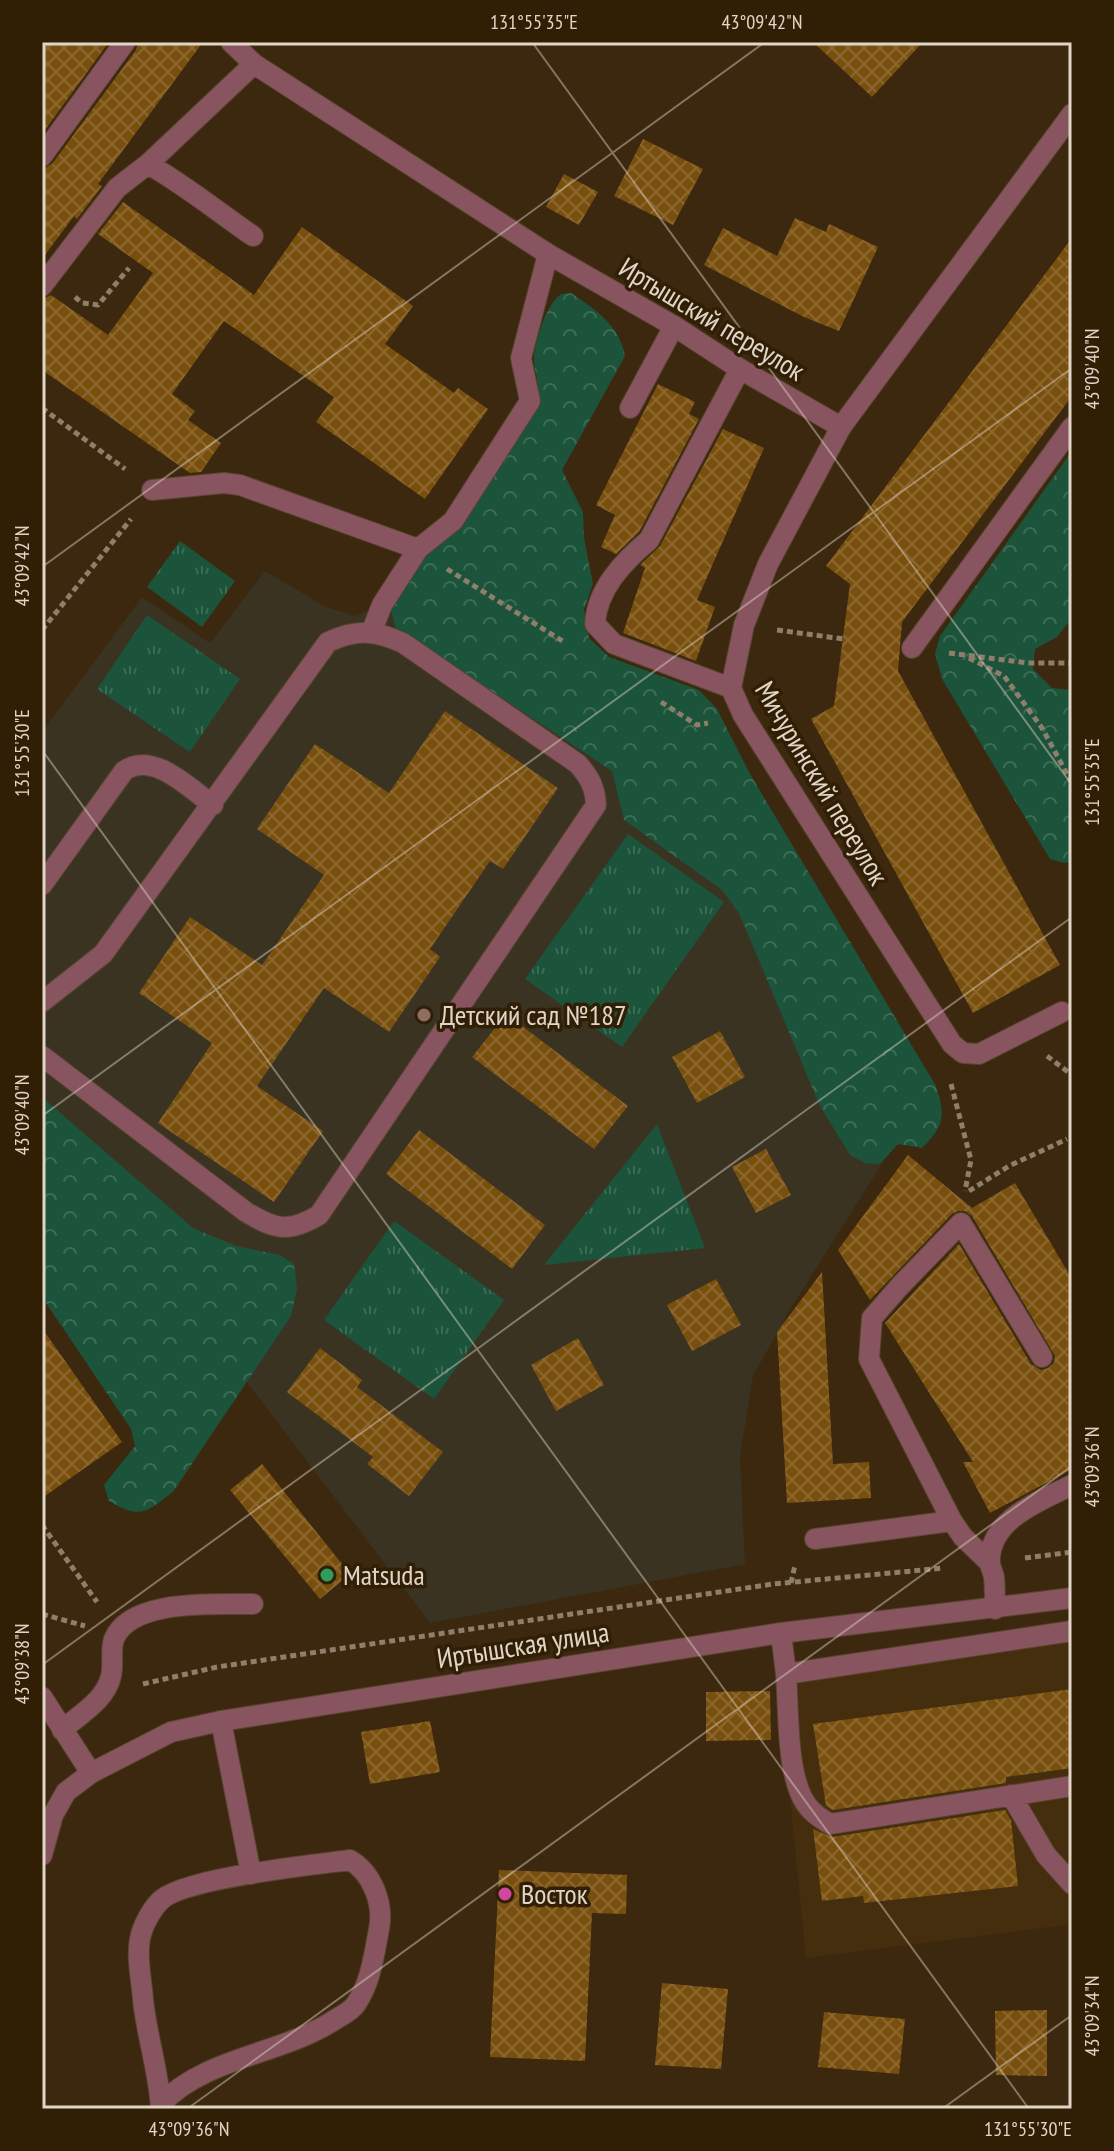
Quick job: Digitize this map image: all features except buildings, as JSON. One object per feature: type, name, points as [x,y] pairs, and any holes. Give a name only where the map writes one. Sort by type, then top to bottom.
[{"type":"street","points":[[42,156],[125,42]]},
{"type":"street","name":"Иртышский переулок","points":[[231,42],[254,64],[548,254],[841,427]]},
{"type":"street","points":[[45,283],[117,188],[148,164],[254,64]]},
{"type":"street","points":[[841,427],[1072,114]]},
{"type":"street","points":[[148,164],[179,182],[253,236]]},
{"type":"street","points":[[371,633],[382,605],[418,549],[453,521],[530,401],[521,358],[548,254]]},
{"type":"street","points":[[630,408],[674,326]]},
{"type":"street","points":[[731,688],[614,644],[595,624],[596,613],[609,583],[625,560],[649,540],[740,369]]},
{"type":"street","name":"Мичуринский переулок","points":[[841,427],[768,564],[744,625],[731,688],[743,715],[952,1044],[963,1053],[979,1054],[1062,1012]]},
{"type":"street","points":[[912,648],[1072,427]]},
{"type":"street","points":[[152,490],[224,483],[240,485],[418,549]]},
{"type":"street","points":[[42,1002],[103,954],[328,642],[347,633],[384,635],[403,643],[578,764],[596,789],[596,805],[319,1215],[302,1225],[286,1229],[264,1223],[246,1212],[42,1056]]},
{"type":"street","points":[[42,885],[124,771],[133,765],[146,764],[165,771],[213,805]]},
{"type":"street","points":[[995,1609],[994,1576],[990,1563],[963,1537],[952,1521],[869,1359],[872,1318],[961,1223],[1042,1357]]},
{"type":"street","points":[[990,1563],[999,1533],[1007,1521],[1072,1485]]},
{"type":"street","points":[[815,1539],[952,1521]]},
{"type":"street","name":"Иртышская улица","points":[[42,1855],[53,1815],[66,1792],[91,1773],[171,1732],[221,1721],[781,1633],[1072,1598]]},
{"type":"street","points":[[62,1730],[106,1692],[112,1675],[112,1643],[127,1622],[147,1612],[177,1606],[253,1604]]},
{"type":"street","points":[[786,1674],[1072,1631]]},
{"type":"street","points":[[781,1633],[794,1770],[803,1801],[819,1818],[830,1824],[1072,1786]]},
{"type":"street","points":[[42,1697],[91,1773]]},
{"type":"street","points":[[221,1721],[251,1874]]},
{"type":"street","points":[[1011,1795],[1046,1855],[1072,1884]]},
{"type":"street","points":[[350,1860],[361,1867],[373,1882],[381,1919],[369,1979],[354,2007],[321,2030],[184,2083],[161,2107],[159,2078],[144,2004],[140,1940],[160,1900],[194,1885],[251,1874],[350,1860]]},
{"type":"path","points":[[45,283],[82,303],[98,305],[129,268]]},
{"type":"path","points":[[42,408],[132,474]]},
{"type":"path","points":[[42,630],[152,490]]},
{"type":"path","points":[[744,625],[844,639]]},
{"type":"path","points":[[1072,663],[1028,663],[965,655],[1004,676],[1042,728],[1072,783]]},
{"type":"path","points":[[955,1101],[971,1160]]},
{"type":"path","points":[[964,1193],[1009,1166],[1067,1139]]},
{"type":"path","points":[[42,1525],[87,1585],[117,1634]]},
{"type":"path","points":[[106,1692],[217,1667],[773,1584],[1072,1552]]},
{"type":"path","points":[[42,1614],[117,1634]]},
{"type":"shaded area","name":"Детский сад №187","points":[[265,571],[326,607],[355,616],[382,605],[405,602],[472,632],[739,888],[883,1162],[791,1308],[753,1376],[740,1456],[745,1564],[430,1623],[179,1293],[42,1142],[42,732],[142,597],[210,643]]},
{"type":"shaded area","points":[[1072,1641],[1072,1924],[806,1958],[779,1686]]},
{"type":"green space","points":[[571,293],[612,327],[625,356],[562,470],[583,512],[584,538],[593,584],[584,609],[589,638],[609,657],[699,690],[717,709],[750,774],[936,1086],[941,1120],[922,1148],[898,1144],[880,1164],[865,1163],[850,1155],[820,1106],[739,913],[722,890],[624,820],[612,771],[396,628],[391,611],[424,556],[535,407],[538,388],[534,357],[539,332],[556,299],[561,294]]},
{"type":"green space","points":[[1072,451],[1072,618],[1057,637],[1035,649],[1033,669],[1052,688],[1072,690],[1072,862],[1064,863],[1050,859],[942,679],[935,654],[940,636]]},
{"type":"green space","points":[[180,541],[235,581],[202,627],[147,587]]},
{"type":"green space","points":[[147,615],[240,679],[190,752],[97,689]]},
{"type":"green space","points":[[628,834],[724,902],[622,1047],[525,979]]},
{"type":"green space","points":[[42,1097],[193,1228],[236,1246],[280,1255],[294,1264],[297,1289],[291,1316],[173,1492],[143,1511],[129,1510],[109,1501],[104,1485],[135,1446],[131,1429],[42,1297]]},
{"type":"green space","points":[[657,1124],[705,1248],[544,1265]]},
{"type":"green space","points":[[394,1221],[504,1300],[434,1399],[324,1320]]},
{"type":"place","name":"Детский сад №187","points":[[424,1015]]},
{"type":"place","name":"Matsuda","points":[[327,1575]]},
{"type":"place","name":"Восток","points":[[505,1894]]}]
